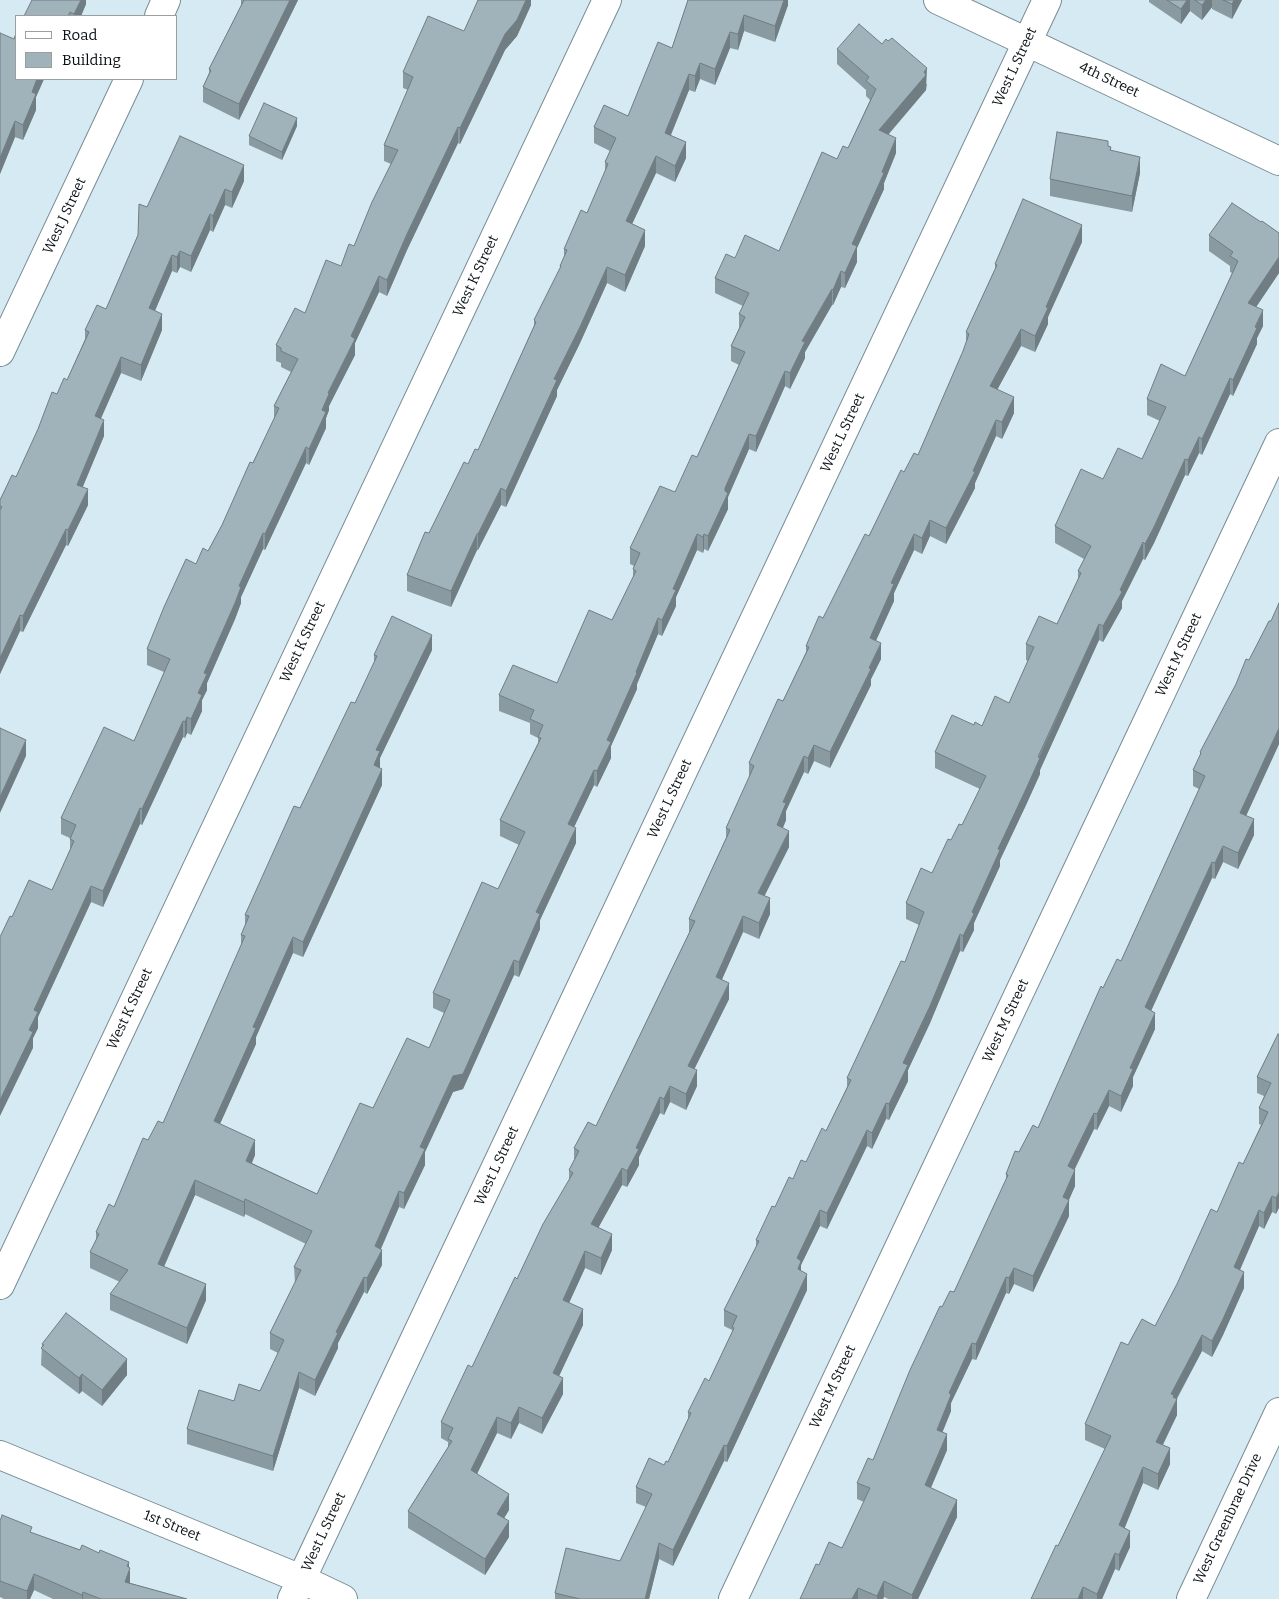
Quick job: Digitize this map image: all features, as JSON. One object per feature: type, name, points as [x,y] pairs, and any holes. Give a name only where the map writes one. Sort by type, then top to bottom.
[{"type":"street","points":[[159,15],[166,0]]},
{"type":"street","name":"West K Street","points":[[0,1285],[607,0]]},
{"type":"street","name":"4th Street","points":[[938,0],[1279,161]]},
{"type":"street","name":"West L Street","points":[[297,1589],[1047,0]]},
{"type":"street","name":"West J Street","points":[[0,352],[129,80]]},
{"type":"street","name":"West M Street","points":[[733,1599],[1279,443]]},
{"type":"street","name":"West Greenbrae Drive","points":[[1191,1599],[1279,1412]]},
{"type":"street","name":"1st Street","points":[[0,1455],[297,1589],[343,1599]]},
{"type":"building","points":[[32,0],[81,0],[74,14],[70,12],[68,15],[24,15]]},
{"type":"building","points":[[244,0],[290,0],[239,104],[203,87],[211,70],[209,69]]},
{"type":"building","points":[[478,0],[526,0],[517,20],[505,34],[460,128],[458,127],[387,280],[379,276],[351,336],[355,339],[328,393],[322,410],[326,412],[309,449],[306,447],[265,534],[263,533],[239,586],[241,587],[235,603],[204,673],[207,674],[198,693],[202,695],[191,719],[187,717],[185,722],[183,721],[142,809],[140,808],[103,891],[91,886],[34,1010],[38,1012],[29,1030],[33,1032],[0,1100],[0,937],[10,916],[12,917],[29,880],[52,890],[74,841],[70,839],[76,825],[61,818],[104,727],[134,741],[170,659],[147,649],[164,607],[186,559],[196,564],[203,548],[208,551],[222,525],[250,462],[253,463],[279,408],[274,406],[298,359],[281,351],[281,348],[276,345],[295,308],[305,313],[326,260],[341,266],[349,244],[354,246],[372,202],[398,150],[384,145],[413,77],[403,72],[428,16],[464,31]]},
{"type":"building","points":[[688,0],[784,0],[775,26],[744,15],[738,34],[730,32],[715,69],[700,63],[695,76],[689,74],[665,133],[686,142],[675,166],[656,156],[626,221],[645,230],[625,275],[607,267],[554,379],[557,380],[506,491],[501,488],[477,534],[451,591],[407,575],[425,532],[429,533],[464,462],[468,464],[475,449],[478,450],[536,322],[534,320],[561,266],[567,250],[564,249],[581,210],[587,213],[608,164],[605,162],[616,138],[594,127],[604,105],[628,116],[658,42],[672,48]]},
{"type":"building","points":[[1167,0],[1187,0],[1181,9]]},
{"type":"building","points":[[1195,0],[1206,0],[1202,5]]},
{"type":"building","points":[[1223,0],[1234,0],[1232,4]]},
{"type":"building","points":[[859,24],[882,44],[886,39],[888,41],[892,38],[927,68],[924,72],[926,75],[879,130],[896,138],[882,172],[884,173],[852,244],[857,246],[845,273],[841,271],[833,290],[802,341],[805,342],[790,373],[785,371],[756,436],[749,434],[725,488],[725,491],[728,493],[708,536],[704,534],[703,537],[697,534],[673,589],[676,590],[662,620],[658,618],[637,673],[607,740],[611,742],[597,771],[594,770],[568,824],[576,828],[536,912],[540,914],[519,962],[514,960],[463,1074],[453,1076],[420,1147],[425,1149],[404,1193],[399,1191],[375,1246],[382,1250],[367,1278],[364,1277],[336,1332],[338,1333],[315,1380],[299,1372],[273,1456],[187,1429],[199,1390],[234,1401],[239,1384],[260,1391],[284,1340],[270,1333],[301,1270],[294,1267],[312,1231],[245,1199],[244,1202],[195,1180],[158,1264],[206,1284],[187,1328],[110,1294],[128,1270],[90,1252],[99,1234],[96,1232],[109,1204],[114,1207],[143,1138],[148,1140],[158,1121],[163,1123],[245,936],[241,935],[249,916],[245,915],[294,806],[300,808],[351,702],[355,703],[377,656],[374,655],[392,616],[432,635],[376,750],[380,751],[374,765],[382,769],[303,942],[293,937],[253,1027],[256,1028],[214,1121],[255,1140],[246,1161],[317,1194],[360,1103],[373,1108],[407,1038],[429,1048],[450,1000],[433,993],[482,882],[498,889],[525,832],[500,820],[541,738],[538,737],[543,725],[530,719],[534,710],[499,695],[513,665],[557,683],[589,610],[612,620],[636,571],[633,569],[640,553],[630,548],[660,486],[675,492],[692,455],[697,457],[745,352],[731,346],[745,317],[739,314],[749,293],[715,278],[726,254],[735,258],[745,235],[779,251],[822,152],[837,159],[843,146],[848,148],[876,89],[866,81],[869,77],[837,49]]},
{"type":"building","points":[[0,33],[14,39],[15,36],[15,80],[37,80],[32,92],[36,94],[23,125],[15,121],[0,158]]},
{"type":"building","points":[[264,103],[297,118],[282,152],[249,136]]},
{"type":"building","points":[[1057,132],[1108,141],[1108,146],[1111,147],[1110,150],[1140,157],[1132,196],[1050,179]]},
{"type":"building","points":[[180,136],[244,165],[232,192],[225,189],[213,216],[210,214],[191,256],[180,251],[177,257],[172,255],[149,308],[162,314],[141,365],[121,357],[95,416],[104,420],[77,485],[88,489],[23,616],[20,615],[0,658],[0,510],[2,507],[0,506],[0,500],[12,475],[16,477],[38,429],[52,392],[57,394],[64,378],[67,380],[89,332],[85,330],[97,305],[106,309],[138,235],[139,204],[147,207]]},
{"type":"building","points":[[1023,199],[1082,225],[1035,336],[1021,329],[990,386],[1014,397],[1002,422],[996,420],[973,471],[975,472],[946,528],[930,520],[922,538],[914,534],[891,583],[894,584],[870,638],[881,643],[869,668],[871,669],[830,752],[814,745],[808,758],[804,756],[783,802],[786,803],[777,825],[789,831],[758,893],[770,898],[759,923],[743,916],[716,977],[729,983],[688,1066],[697,1070],[686,1094],[670,1086],[664,1099],[660,1097],[636,1148],[639,1149],[627,1171],[622,1168],[591,1224],[612,1234],[601,1258],[585,1251],[563,1300],[583,1309],[553,1373],[563,1378],[542,1418],[519,1407],[511,1423],[497,1417],[471,1470],[509,1494],[497,1514],[509,1521],[485,1559],[408,1511],[452,1441],[448,1439],[453,1428],[441,1422],[468,1365],[472,1367],[515,1277],[517,1279],[543,1224],[573,1173],[569,1170],[579,1151],[574,1148],[588,1122],[596,1126],[695,921],[689,919],[730,830],[726,828],[754,766],[749,763],[778,699],[783,701],[809,647],[806,646],[819,616],[823,618],[865,534],[869,536],[901,470],[904,472],[914,453],[918,455],[963,351],[969,334],[966,332],[997,265],[995,264]]},
{"type":"building","points":[[1232,203],[1279,233],[1279,257],[1248,303],[1263,310],[1255,327],[1257,328],[1233,380],[1230,378],[1202,439],[1199,437],[1188,460],[1185,459],[1154,527],[1145,544],[1143,542],[1120,590],[1122,592],[1103,626],[1099,624],[998,849],[1000,850],[972,912],[974,914],[963,936],[960,934],[930,1006],[903,1063],[908,1065],[889,1104],[886,1103],[872,1133],[867,1130],[827,1213],[820,1210],[797,1258],[801,1261],[798,1269],[807,1274],[727,1446],[724,1445],[673,1550],[659,1543],[645,1599],[580,1599],[555,1593],[566,1548],[620,1561],[652,1494],[636,1487],[649,1458],[664,1465],[666,1461],[668,1462],[691,1413],[688,1412],[705,1378],[709,1381],[734,1328],[732,1327],[737,1316],[724,1310],[759,1241],[756,1240],[772,1206],[775,1207],[789,1177],[793,1179],[801,1160],[806,1162],[822,1128],[826,1131],[851,1080],[847,1078],[901,961],[905,962],[924,912],[906,903],[921,868],[932,873],[948,839],[951,840],[959,824],[962,825],[986,776],[935,752],[952,715],[974,725],[975,722],[982,726],[995,696],[1009,703],[1034,647],[1026,644],[1039,616],[1057,624],[1081,573],[1078,571],[1091,546],[1055,526],[1081,469],[1103,479],[1118,448],[1142,459],[1166,407],[1147,399],[1161,364],[1185,376],[1238,261],[1230,256],[1233,252],[1209,235]]},
{"type":"building","points":[[1279,603],[1279,728],[1240,813],[1254,819],[1238,853],[1223,846],[1215,863],[1212,862],[1145,1007],[1155,1013],[1130,1068],[1133,1069],[1121,1096],[1109,1090],[1097,1114],[1094,1113],[1068,1166],[1075,1170],[1063,1197],[1069,1200],[1033,1276],[1014,1268],[1009,1278],[1006,1277],[976,1344],[972,1343],[949,1393],[951,1395],[937,1430],[947,1434],[925,1485],[957,1500],[912,1595],[884,1581],[877,1596],[858,1588],[852,1599],[800,1599],[816,1564],[819,1565],[829,1542],[842,1548],[870,1488],[857,1483],[868,1458],[873,1460],[910,1370],[940,1306],[942,1307],[950,1291],[954,1292],[1008,1175],[1006,1174],[1015,1151],[1019,1152],[1033,1125],[1038,1128],[1101,986],[1103,988],[1117,959],[1121,961],[1205,776],[1193,770],[1200,752],[1236,684],[1246,659],[1249,660]]},
{"type":"building","points":[[0,728],[26,740],[0,797]]},
{"type":"building","points":[[1278,1034],[1279,1192],[1276,1198],[1272,1196],[1264,1213],[1259,1210],[1234,1267],[1244,1272],[1212,1341],[1202,1335],[1171,1394],[1177,1399],[1156,1442],[1170,1448],[1158,1474],[1143,1467],[1119,1525],[1130,1531],[1119,1555],[1115,1553],[1097,1594],[1083,1587],[1078,1599],[1031,1599],[1111,1436],[1085,1424],[1121,1342],[1128,1345],[1142,1319],[1155,1326],[1177,1284],[1211,1209],[1217,1212],[1239,1162],[1243,1164],[1268,1112],[1259,1108],[1271,1083],[1257,1077]]},
{"type":"building","points":[[66,1313],[127,1359],[102,1390],[82,1374],[79,1378],[41,1348],[44,1345],[42,1344]]},
{"type":"building","points":[[2,1515],[32,1527],[30,1532],[80,1550],[82,1545],[99,1553],[100,1550],[129,1562],[127,1566],[130,1568],[125,1582],[187,1599],[101,1599],[83,1592],[82,1595],[34,1574],[27,1591],[0,1581],[0,1519]]}]
